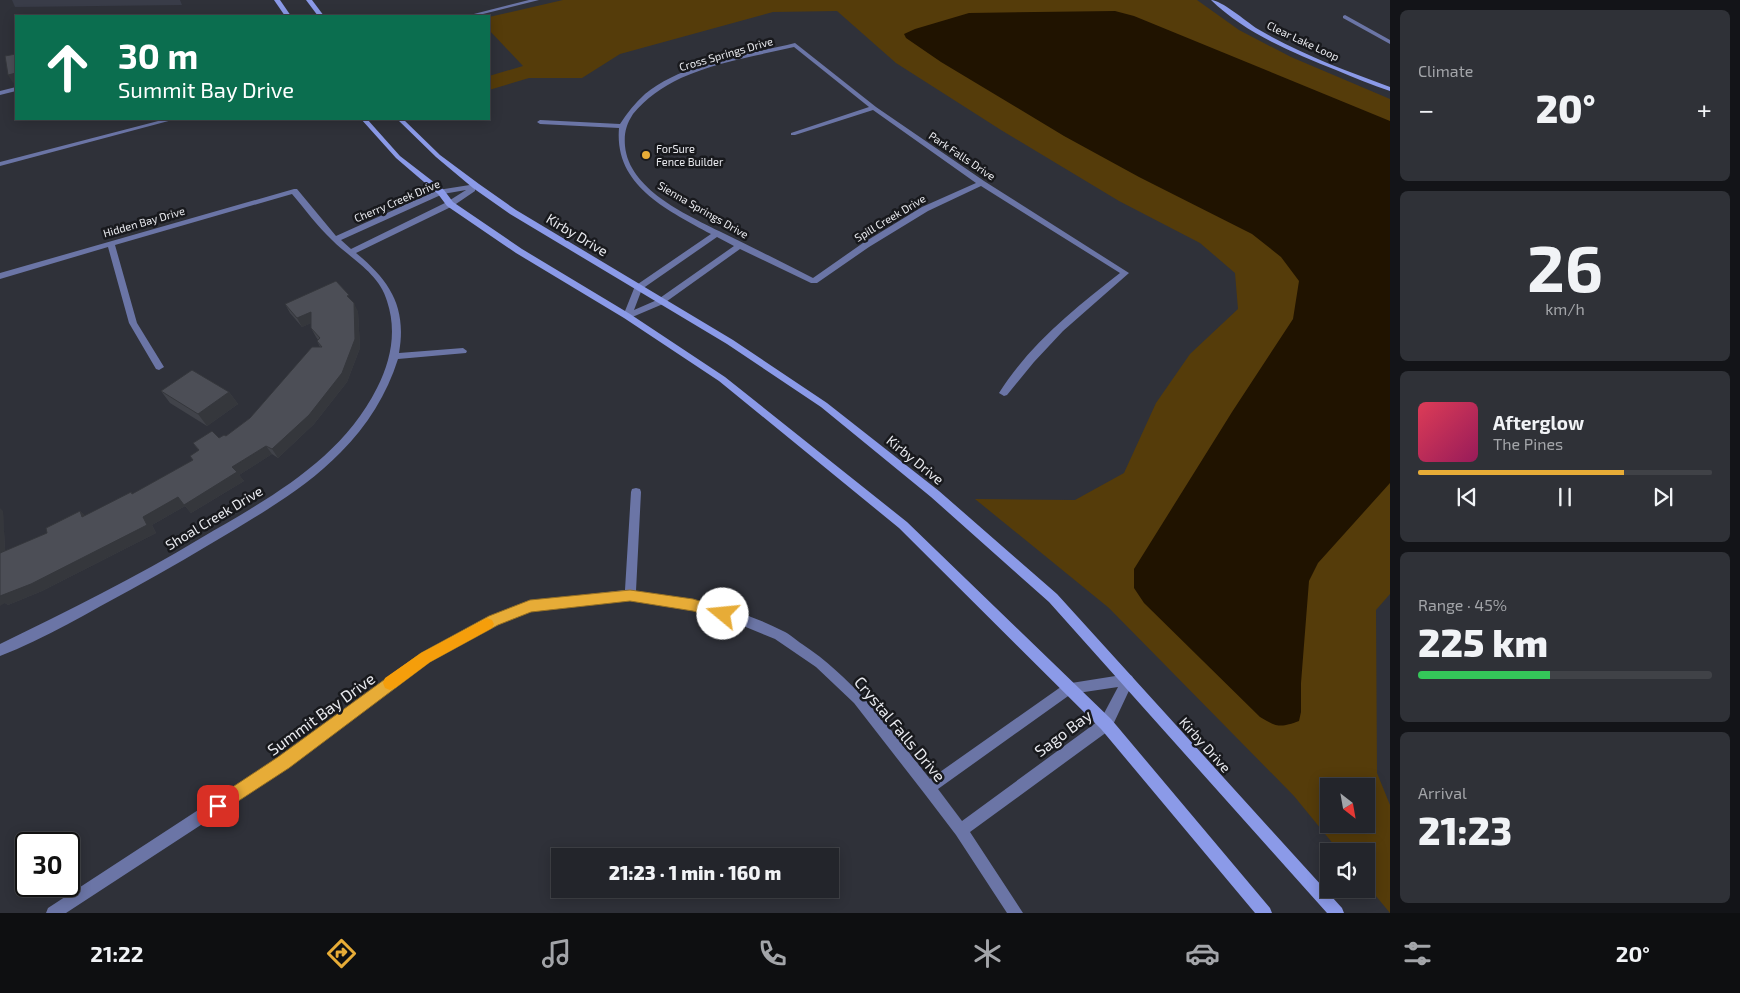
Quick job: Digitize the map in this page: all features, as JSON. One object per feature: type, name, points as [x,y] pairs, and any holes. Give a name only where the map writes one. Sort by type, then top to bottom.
[{"type":"main road","points":[[276,0],[287,15]]},
{"type":"main road","points":[[309,0],[320,15]]},
{"type":"main road","name":"Clear Lake Loop","points":[[1214,0],[1230,13],[1276,40],[1334,68],[1390,89]]},
{"type":"main road","points":[[365,120],[398,157],[441,192],[450,204],[520,251],[627,316],[722,379],[903,525],[1106,724],[1265,913]]},
{"type":"main road","name":"Kirby Drive","points":[[401,120],[438,156],[513,212],[660,302],[730,342],[824,404],[913,476],[1053,598],[1337,913]]},
{"type":"street","points":[[474,15],[536,0]]},
{"type":"street","points":[[1345,18],[1390,42]]},
{"type":"street","name":"Park Falls Drive","points":[[795,45],[874,108],[982,183],[1125,272],[1079,308],[1022,368],[1004,394]]},
{"type":"street","name":"Cross Springs Drive","points":[[622,126],[635,107],[650,93],[671,80],[712,66],[795,45]]},
{"type":"street","points":[[0,93],[15,89]]},
{"type":"street","points":[[793,134],[874,108]]},
{"type":"street","points":[[0,164],[169,120]]},
{"type":"street","points":[[540,122],[622,126]]},
{"type":"street","name":"Sienna Springs Drive","points":[[622,126],[622,148],[625,161],[643,187],[659,200],[740,245],[814,281]]},
{"type":"street","name":"Spill Creek Drive","points":[[814,281],[866,245],[925,209],[982,183]]},
{"type":"street","name":"Cherry Creek Drive","points":[[336,239],[441,192],[476,186]]},
{"type":"street","name":"Cherry Creek Drive","points":[[351,252],[450,204],[476,186]]},
{"type":"street","name":"Shoal Creek Drive","points":[[0,650],[58,623],[137,581],[255,512],[305,478],[339,448],[382,390],[395,356],[396,323],[391,299],[376,276],[336,239],[294,191]]},
{"type":"street","name":"Hidden Bay Drive","points":[[0,276],[294,191]]},
{"type":"street","points":[[627,316],[638,288],[718,233]]},
{"type":"street","points":[[111,243],[133,323],[159,367]]},
{"type":"street","points":[[627,316],[660,302],[740,245]]},
{"type":"street","points":[[395,356],[463,351]]},
{"type":"street","points":[[630,595],[636,492]]},
{"type":"street","name":"Crystal Falls Drive","points":[[630,595],[693,605],[738,618],[779,635],[820,663],[858,699],[929,788],[961,830],[1016,913]]},
{"type":"street","name":"Summit Bay Drive","points":[[53,913],[88,892],[283,763],[426,657],[493,621],[530,606],[630,595]]},
{"type":"street","name":"Sago Bay","points":[[929,788],[1069,688],[1128,680]]},
{"type":"street","name":"Sago Bay","points":[[961,830],[1106,724],[1128,680]]},
{"type":"shaded area","points":[[12,0],[180,0],[182,5],[15,7]]},
{"type":"shaded area","points":[[563,0],[1197,0],[1239,30],[1291,57],[1390,99],[1390,594],[1376,610],[1377,773],[1390,805],[1390,913],[1375,895],[1375,843],[1332,843],[1324,833],[1375,833],[1375,778],[1320,778],[1320,828],[1294,796],[1109,608],[975,499],[1075,500],[1124,473],[1156,403],[1190,354],[1238,309],[1235,273],[1200,243],[1119,201],[1001,130],[896,63],[837,11],[773,12],[620,54],[582,78],[529,78],[490,90],[490,76],[523,66],[490,31],[490,17]]},
{"type":"shaded area","points":[[1115,11],[1134,16],[1390,121],[1390,483],[1318,563],[1309,581],[1301,683],[1301,712],[1299,721],[1288,725],[1275,725],[1260,717],[1144,603],[1134,588],[1134,569],[1232,412],[1293,319],[1299,281],[1281,257],[1252,234],[1139,177],[1064,136],[941,62],[906,38],[904,34],[969,13]]},
{"type":"building","points":[[15,54],[15,73],[8,75],[5,56]]},
{"type":"building","points":[[336,281],[354,303],[355,339],[342,373],[309,415],[272,449],[266,446],[232,467],[237,472],[184,505],[178,497],[143,517],[147,525],[31,584],[0,596],[0,553],[47,533],[46,528],[80,511],[82,517],[131,492],[132,494],[193,460],[190,456],[199,450],[193,443],[212,431],[219,438],[224,435],[226,436],[250,418],[312,347],[322,347],[317,341],[320,338],[311,328],[311,312],[297,318],[285,304]]},
{"type":"building","points":[[192,370],[229,392],[198,414],[161,391]]},
{"type":"slow traffic","points":[[390,683],[426,657],[487,624]]},
{"type":"place","name":"ForSure Fence Builder","points":[[646,155]]},
{"type":"route","points":[[218,806],[283,763],[426,657],[493,621],[530,606],[630,595],[693,605],[723,614]]}]
